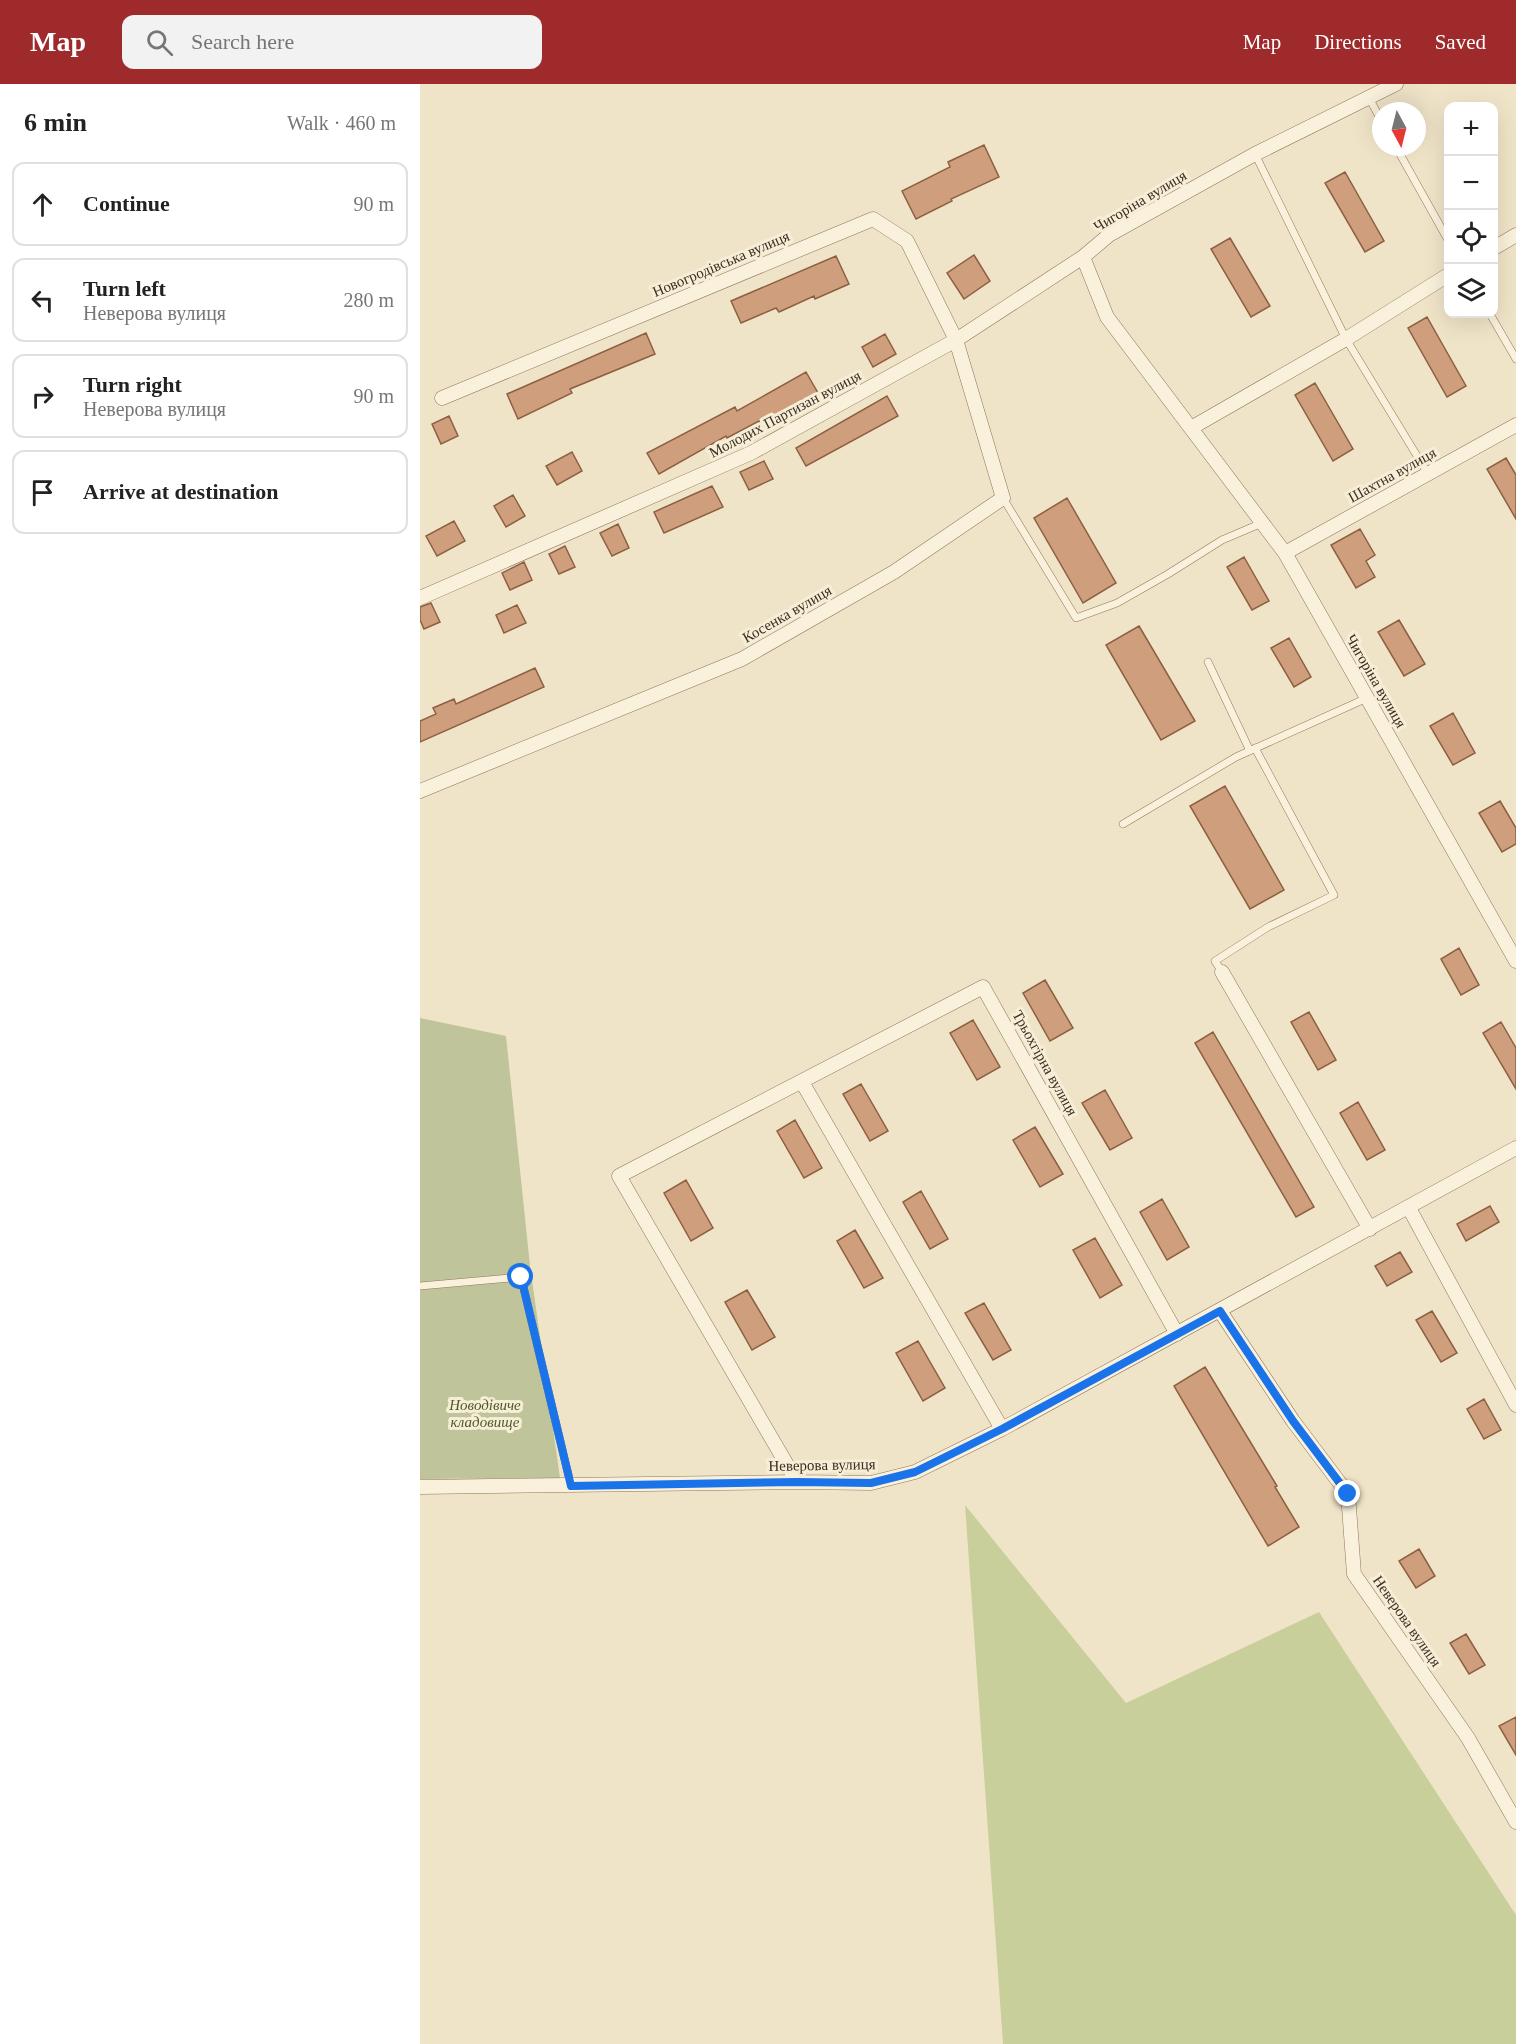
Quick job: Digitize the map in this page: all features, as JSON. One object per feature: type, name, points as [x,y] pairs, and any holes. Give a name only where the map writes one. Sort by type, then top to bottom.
[{"type":"street","name":"Чигоріна вулиця","points":[[1396,84],[1255,154],[1109,236],[1083,257],[1107,316],[1285,554],[1516,962]]},
{"type":"street","name":"Новогродівська вулиця","points":[[442,398],[873,219],[907,241],[956,340]]},
{"type":"street","points":[[1498,246],[1516,235]]},
{"type":"street","name":"Молодих Партизан вулиця","points":[[420,598],[751,453],[956,340],[1083,257]]},
{"type":"street","points":[[1191,428],[1346,339],[1444,278]]},
{"type":"street","points":[[956,340],[1003,498]]},
{"type":"street","name":"Шахтна вулиця","points":[[1285,554],[1516,425]]},
{"type":"street","name":"Косенка вулиця","points":[[420,791],[742,659],[894,572],[1003,498]]},
{"type":"street","points":[[1222,972],[1370,1229]]},
{"type":"street","name":"Трьохгірна вулиця","points":[[797,1482],[619,1176],[984,987],[1177,1334]]},
{"type":"street","points":[[802,1082],[1002,1429]]},
{"type":"street","name":"Неверова вулиця","points":[[420,1487],[871,1483],[915,1472],[1002,1429],[1516,1148]]},
{"type":"street","points":[[1409,1208],[1516,1405]]},
{"type":"street","name":"Неверова вулиця","points":[[1220,1311],[1293,1421],[1348,1494],[1354,1574],[1468,1738],[1516,1822]]},
{"type":"lane","points":[[1368,96],[1372,103]]},
{"type":"lane","points":[[1255,154],[1346,339],[1428,474]]},
{"type":"lane","points":[[1401,156],[1444,231]]},
{"type":"lane","points":[[1492,318],[1516,359]]},
{"type":"lane","points":[[1003,498],[1076,618],[1117,603],[1222,540],[1262,523]]},
{"type":"lane","points":[[1208,662],[1252,750],[1334,895],[1268,927],[1215,961],[1222,972]]},
{"type":"lane","points":[[1123,824],[1236,757],[1367,698]]},
{"type":"lane","points":[[420,1286],[521,1277],[571,1486]]},
{"type":"green space","name":"Новодівиче кладовище","points":[[420,1018],[506,1036],[530,1266],[560,1478],[420,1479]]},
{"type":"green space","points":[[965,1505],[1126,1703],[1319,1612],[1516,1915],[1516,2044],[1003,2044]]},
{"type":"building","points":[[984,145],[999,177],[951,199],[952,201],[916,219],[902,191],[950,167],[948,162]]},
{"type":"building","points":[[1345,172],[1384,241],[1365,252],[1325,183]]},
{"type":"building","points":[[1230,238],[1270,306],[1251,317],[1211,249]]},
{"type":"building","points":[[974,255],[990,281],[964,299],[947,273]]},
{"type":"building","points":[[836,256],[849,284],[815,299],[814,296],[779,312],[776,308],[741,323],[731,301]]},
{"type":"building","points":[[1427,317],[1466,386],[1447,397],[1408,328]]},
{"type":"building","points":[[646,333],[655,354],[570,389],[572,393],[518,419],[507,394]]},
{"type":"building","points":[[885,334],[896,354],[873,367],[862,347]]},
{"type":"building","points":[[806,372],[818,393],[760,423],[759,421],[727,438],[726,436],[659,474],[647,453],[735,407],[737,411]]},
{"type":"building","points":[[1315,383],[1353,449],[1333,461],[1295,395]]},
{"type":"building","points":[[887,396],[898,416],[806,466],[796,448]]},
{"type":"building","points":[[449,416],[458,436],[441,444],[432,424]]},
{"type":"building","points":[[572,452],[582,471],[557,485],[546,466]]},
{"type":"building","points":[[1506,458],[1516,475],[1516,519],[1487,469]]},
{"type":"building","points":[[764,461],[773,479],[749,490],[740,472]]},
{"type":"building","points":[[712,486],[723,507],[664,533],[654,512]]},
{"type":"building","points":[[513,495],[525,516],[506,527],[494,506]]},
{"type":"building","points":[[1067,498],[1116,583],[1083,603],[1034,518]]},
{"type":"building","points":[[454,521],[465,541],[437,556],[426,536]]},
{"type":"building","points":[[618,524],[629,548],[612,556],[600,533]]},
{"type":"building","points":[[1360,529],[1375,555],[1366,561],[1375,577],[1356,588],[1331,545]]},
{"type":"building","points":[[565,546],[575,567],[559,574],[549,554]]},
{"type":"building","points":[[1244,557],[1269,601],[1252,610],[1227,567]]},
{"type":"building","points":[[524,562],[532,580],[510,590],[502,573]]},
{"type":"building","points":[[431,603],[440,622],[424,629],[420,620],[420,607]]},
{"type":"building","points":[[517,605],[526,623],[504,633],[496,615]]},
{"type":"building","points":[[1399,620],[1425,664],[1404,676],[1378,632]]},
{"type":"building","points":[[1139,626],[1195,721],[1161,740],[1106,645]]},
{"type":"building","points":[[1289,638],[1311,677],[1294,687],[1271,648]]},
{"type":"building","points":[[535,668],[544,687],[420,742],[420,721],[436,714],[433,708],[454,699],[456,704]]},
{"type":"building","points":[[1453,713],[1475,753],[1453,765],[1430,726]]},
{"type":"building","points":[[1225,786],[1284,890],[1250,909],[1190,806]]},
{"type":"building","points":[[1500,801],[1516,828],[1516,844],[1502,852],[1479,813]]},
{"type":"building","points":[[1459,948],[1479,985],[1461,995],[1441,959]]},
{"type":"building","points":[[1045,980],[1073,1028],[1050,1041],[1023,993]]},
{"type":"building","points":[[1309,1012],[1336,1060],[1318,1070],[1291,1022]]},
{"type":"building","points":[[973,1020],[1000,1067],[977,1080],[950,1033]]},
{"type":"building","points":[[1501,1022],[1516,1048],[1516,1089],[1483,1033]]},
{"type":"building","points":[[1213,1032],[1314,1207],[1296,1217],[1195,1043]]},
{"type":"building","points":[[861,1084],[888,1131],[870,1141],[843,1094]]},
{"type":"building","points":[[1105,1090],[1132,1138],[1110,1150],[1082,1103]]},
{"type":"building","points":[[1358,1102],[1385,1150],[1367,1160],[1340,1113]]},
{"type":"building","points":[[795,1120],[822,1168],[804,1178],[777,1131]]},
{"type":"building","points":[[1035,1127],[1063,1174],[1040,1187],[1013,1140]]},
{"type":"building","points":[[686,1180],[713,1228],[691,1241],[664,1193]]},
{"type":"building","points":[[921,1191],[948,1239],[930,1249],[903,1202]]},
{"type":"building","points":[[1162,1199],[1189,1247],[1167,1260],[1140,1212]]},
{"type":"building","points":[[1490,1206],[1499,1222],[1466,1241],[1457,1224]]},
{"type":"building","points":[[855,1230],[883,1278],[864,1288],[837,1241]]},
{"type":"building","points":[[1095,1238],[1122,1285],[1100,1298],[1073,1250]]},
{"type":"building","points":[[1400,1252],[1412,1272],[1387,1286],[1375,1266]]},
{"type":"building","points":[[747,1290],[775,1337],[752,1350],[725,1302]]},
{"type":"building","points":[[984,1303],[1011,1350],[993,1360],[965,1313]]},
{"type":"building","points":[[1432,1311],[1457,1353],[1441,1362],[1416,1320]]},
{"type":"building","points":[[918,1341],[945,1388],[923,1401],[896,1353]]},
{"type":"building","points":[[1205,1367],[1299,1527],[1268,1546],[1174,1386]]},
{"type":"building","points":[[1484,1399],[1501,1430],[1484,1439],[1467,1409]]},
{"type":"building","points":[[1419,1549],[1435,1576],[1416,1588],[1399,1561]]},
{"type":"building","points":[[1466,1634],[1485,1665],[1469,1674],[1450,1643]]},
{"type":"building","points":[[1516,1717],[1516,1755],[1499,1726]]},
{"type":"route","points":[[521,1277],[571,1486],[871,1483],[915,1472],[1002,1429],[1220,1311],[1293,1421],[1348,1494]]}]
